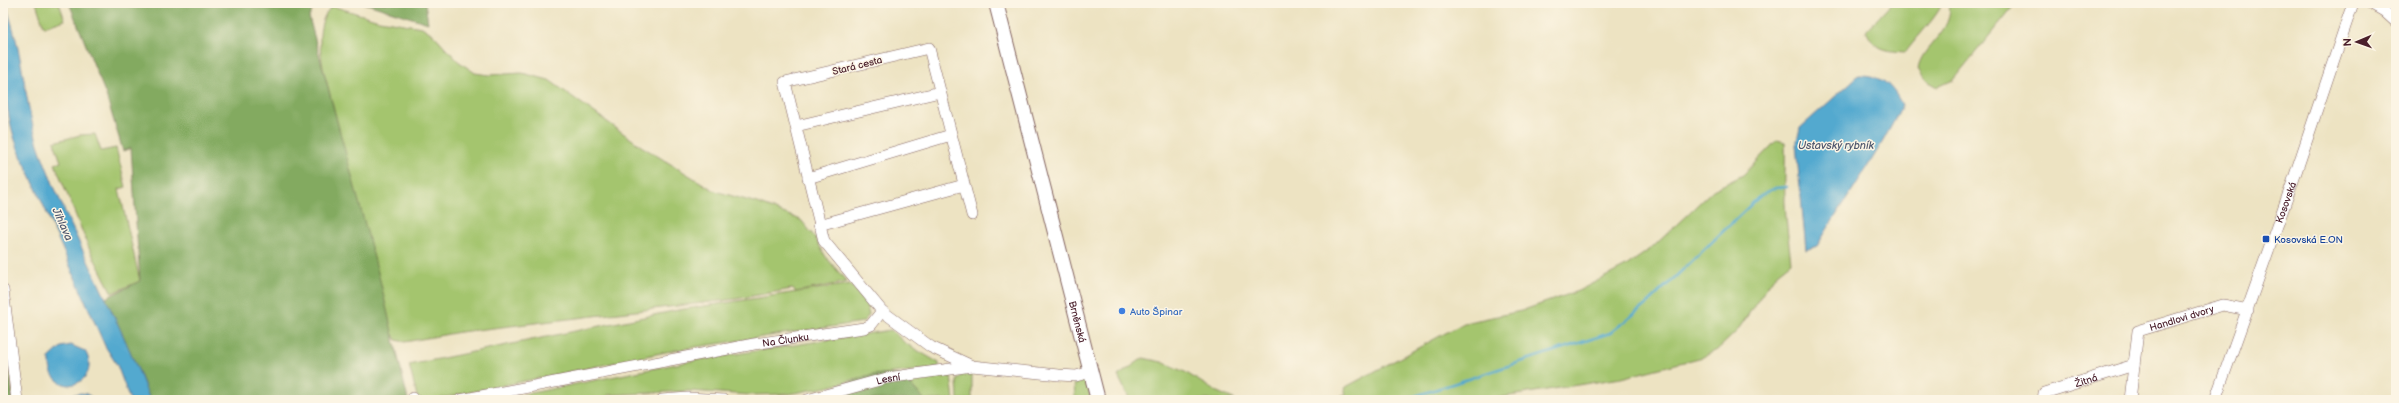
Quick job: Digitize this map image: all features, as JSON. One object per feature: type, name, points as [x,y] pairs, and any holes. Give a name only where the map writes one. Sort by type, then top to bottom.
[{"type":"main road","name":"Brněnská","points":[[996,3],[1059,242],[1098,400]]},
{"type":"street","name":"Kosovská","points":[[2215,400],[2248,310],[2353,3]]},
{"type":"street","points":[[2370,3],[2384,11],[2396,22]]},
{"type":"street","name":"Stará cesta","points":[[882,311],[827,246],[819,225],[785,82],[929,48],[972,215]]},
{"type":"street","points":[[796,126],[940,92]]},
{"type":"street","points":[[808,178],[952,135]]},
{"type":"street","points":[[819,225],[964,186]]},
{"type":"street","points":[[3,290],[17,400]]},
{"type":"street","name":"Handlovi dvory","points":[[2134,365],[2138,331],[2223,305],[2248,310]]},
{"type":"street","points":[[882,311],[931,347],[972,366],[1076,376],[1091,372]]},
{"type":"street","name":"Na Člunku","points":[[460,400],[754,344],[864,328],[882,311]]},
{"type":"street","points":[[2130,400],[2134,365]]},
{"type":"street","name":"Žitná","points":[[2043,400],[2044,393],[2134,365]]},
{"type":"street","name":"Lesní","points":[[806,400],[881,379],[972,366]]},
{"type":"street","points":[[662,400],[688,398],[724,400]]},
{"type":"green space","points":[[36,3],[59,3],[65,20],[44,27]]},
{"type":"green space","points":[[69,3],[316,3],[309,17],[380,280],[408,400],[150,400],[140,374],[104,299],[140,281],[131,148],[123,151],[106,95]]},
{"type":"green space","points":[[364,3],[425,3],[428,23]]},
{"type":"green space","points":[[1892,3],[1942,3],[1937,14],[1906,52],[1887,50],[1877,46],[1866,31]]},
{"type":"green space","points":[[1949,3],[2016,3],[1953,80],[1938,87],[1924,79],[1918,69],[1920,60],[1943,30],[1947,22],[1950,13]]},
{"type":"green space","points":[[332,6],[379,20],[422,27],[434,35],[458,61],[475,73],[489,75],[522,73],[549,80],[641,146],[715,191],[757,203],[801,220],[814,236],[826,257],[847,282],[796,292],[792,289],[736,299],[460,332],[405,342],[396,340],[391,331],[323,68],[320,44],[321,28],[323,20]]},
{"type":"green space","points":[[95,134],[101,151],[116,148],[126,187],[119,189],[140,281],[112,293],[89,248],[55,164],[61,162],[54,142],[80,135]]},
{"type":"green space","points":[[1777,140],[1785,142],[1785,203],[1791,262],[1776,274],[1737,331],[1717,350],[1703,357],[1621,378],[1485,400],[1329,400],[1346,395],[1344,388],[1464,323],[1521,311],[1578,291],[1626,266],[1652,248],[1713,190],[1743,175]]},
{"type":"green space","points":[[850,284],[866,303],[869,315],[863,322],[676,350],[432,400],[418,400],[409,365],[678,310]]},
{"type":"green space","points":[[3,318],[13,400],[3,400]]},
{"type":"green space","points":[[891,330],[905,343],[939,363],[939,368],[866,376],[828,387],[789,394],[750,395],[689,391],[608,395],[608,398],[601,400],[496,400],[691,361]]},
{"type":"green space","points":[[1143,358],[1162,362],[1185,372],[1215,391],[1236,400],[1130,400],[1118,376]]},
{"type":"green space","points":[[972,371],[972,400],[958,400],[957,380],[963,373]]},
{"type":"green space","points":[[882,374],[902,376],[925,400],[791,400],[825,392],[867,376]]},
{"type":"green space","points":[[927,374],[951,376],[954,400],[925,400],[902,376]]},
{"type":"green space","points":[[1077,377],[1087,382],[1091,400],[1075,400],[1074,380]]},
{"type":"water","name":"Jihlava","points":[[3,3],[6,3],[16,40],[31,116],[41,153],[53,185],[138,369],[150,400],[130,400],[117,365],[105,346],[18,149],[12,129],[5,88],[3,66]]},
{"type":"water","name":"Ustavský rybník","points":[[1859,75],[1867,75],[1885,82],[1894,92],[1902,105],[1883,141],[1817,246],[1806,250],[1796,145],[1800,128]]},
{"type":"water","points":[[71,345],[85,351],[88,357],[89,369],[84,378],[79,382],[67,385],[56,379],[52,373],[50,360],[48,359],[61,347]]},
{"type":"water","points":[[81,393],[87,394],[95,400],[64,400],[70,395]]},
{"type":"waterway","points":[[1403,400],[1610,333],[1647,304],[1761,195],[1775,188],[1787,187]]},
{"type":"place","name":"Kosovská E.ON","points":[[2266,239]]},
{"type":"place","name":"Auto Špinar","points":[[1122,311]]}]
